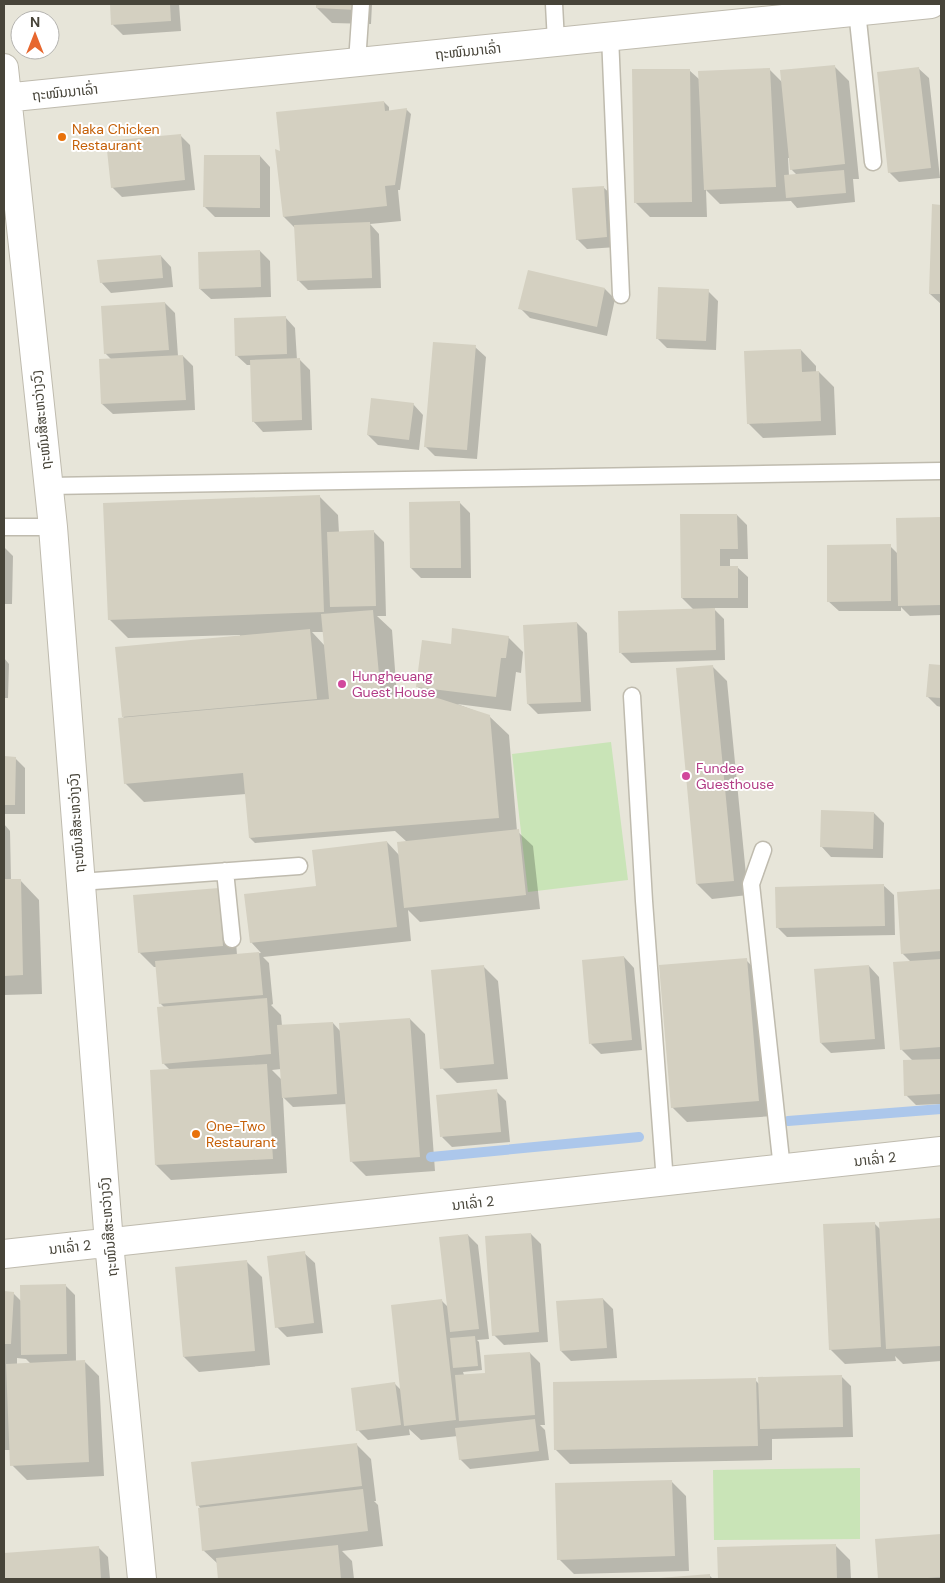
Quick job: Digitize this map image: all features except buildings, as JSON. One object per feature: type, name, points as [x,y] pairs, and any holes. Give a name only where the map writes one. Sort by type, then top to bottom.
[{"type":"street","name":"ຖະໜົນນາເລົ່າ","points":[[6,98],[610,36],[785,11],[856,11],[932,4]]},
{"type":"street","name":"ຖະໜົນສີສະຫວ່າງວົງ","points":[[4,68],[53,527],[109,1243],[142,1579]]},
{"type":"street","name":"ນາເລົ່າ 2","points":[[4,1254],[941,1151]]},
{"type":"lane","points":[[357,62],[361,4]]},
{"type":"lane","points":[[554,4],[556,42]]},
{"type":"lane","points":[[856,11],[872,162]]},
{"type":"lane","points":[[610,36],[621,295]]},
{"type":"lane","points":[[48,486],[941,471]]},
{"type":"lane","points":[[4,527],[53,527]]},
{"type":"lane","points":[[632,696],[645,911],[665,1182]]},
{"type":"lane","points":[[763,850],[751,884],[782,1169]]},
{"type":"lane","points":[[80,882],[299,866]]},
{"type":"lane","points":[[225,871],[232,939]]},
{"type":"shaded area","points":[[4,4],[941,4],[941,1579],[4,1579]]},
{"type":"green space","points":[[611,742],[628,880],[528,892],[512,754]]},
{"type":"green space","points":[[860,1468],[860,1539],[714,1540],[713,1470]]},
{"type":"waterway","points":[[788,1121],[941,1109]]},
{"type":"waterway","points":[[431,1157],[639,1137]]},
{"type":"place","name":"Naka Chicken Restaurant","points":[[62,137]]},
{"type":"place","name":"Hungheuang Guest House","points":[[342,684]]},
{"type":"place","name":"Fundee Guesthouse","points":[[686,776]]},
{"type":"place","name":"One-Two Restaurant","points":[[196,1134]]}]
